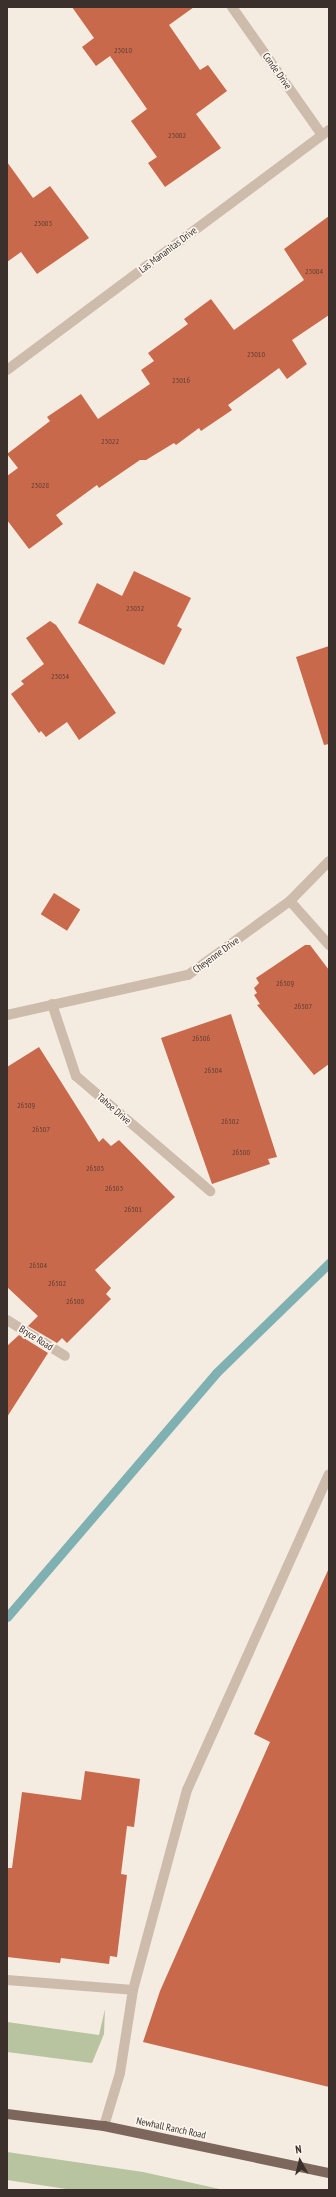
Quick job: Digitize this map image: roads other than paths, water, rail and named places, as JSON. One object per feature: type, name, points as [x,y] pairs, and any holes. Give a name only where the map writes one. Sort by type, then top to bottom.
[{"type":"main road","name":"Newhall Ranch Road","points":[[7,2114],[104,2126],[329,2173]]},
{"type":"street","name":"Conde Drive","points":[[232,7],[326,132]]},
{"type":"street","name":"Las Mananitas Drive","points":[[7,370],[326,132]]},
{"type":"street","name":"Cheyenne Drive","points":[[7,1015],[188,974],[290,902],[329,861]]},
{"type":"street","points":[[290,902],[329,944]]},
{"type":"street","name":"Tahoe Drive","points":[[52,1004],[76,1076],[210,1191]]},
{"type":"street","name":"Bryce Road","points":[[7,1320],[64,1356]]},
{"type":"street","points":[[104,2126],[120,2073],[133,1990],[187,1790],[329,1474]]},
{"type":"street","points":[[7,1980],[133,1990]]},
{"type":"waterway","points":[[7,1617],[216,1373],[329,1263]]}]
